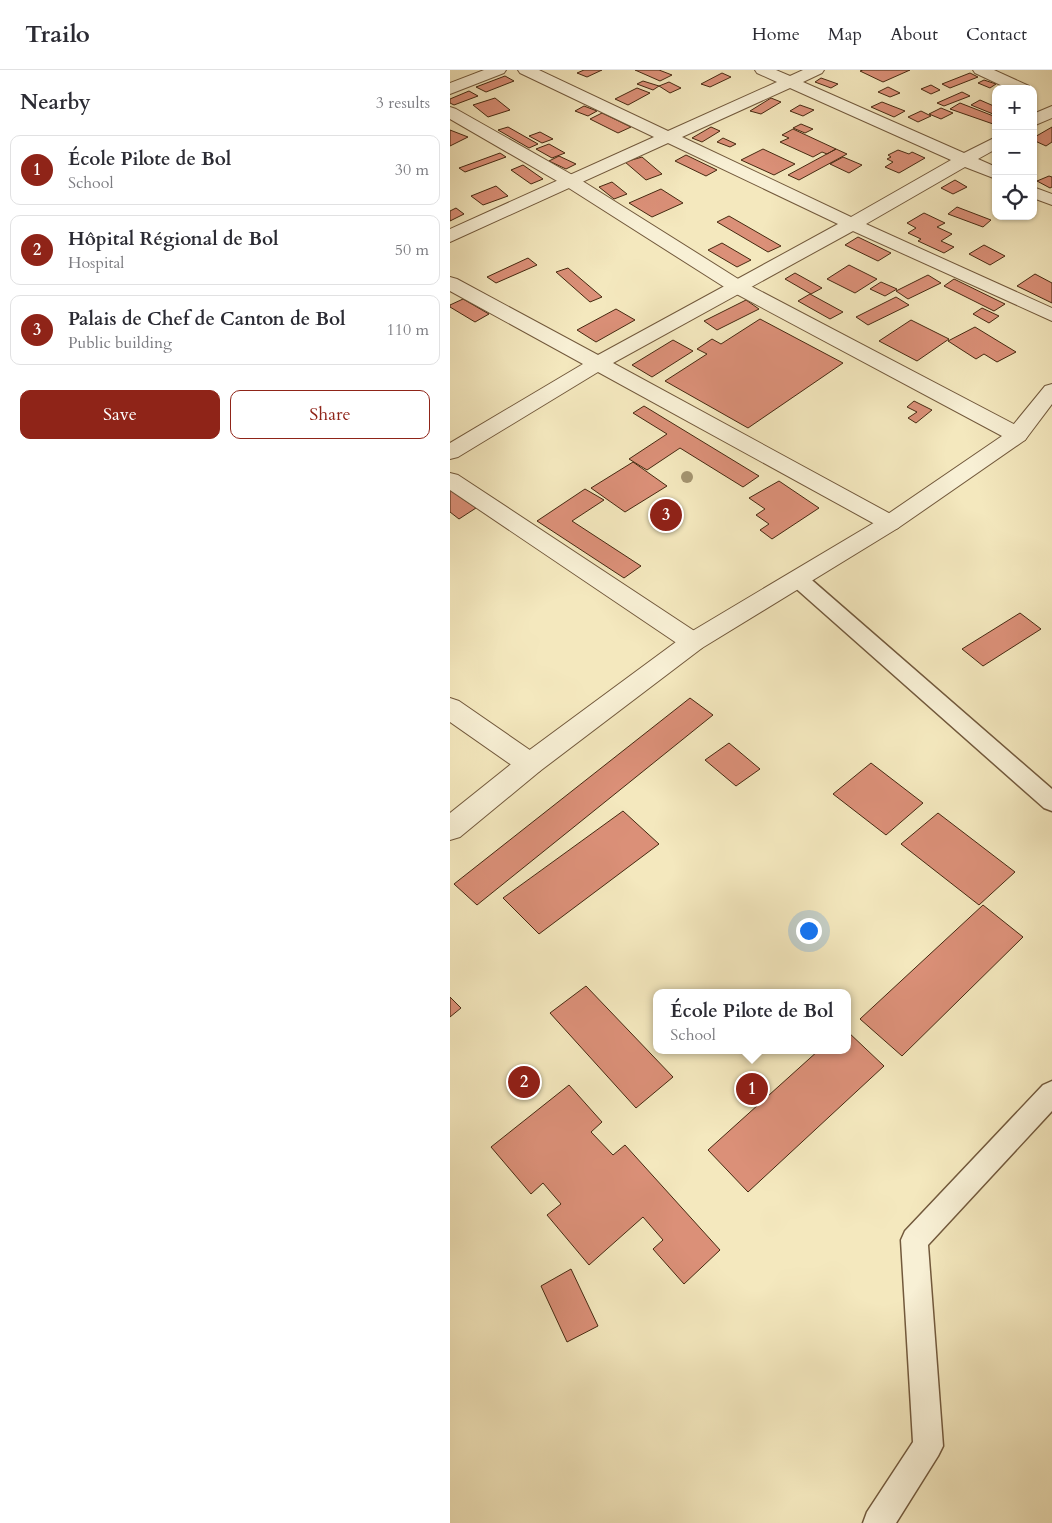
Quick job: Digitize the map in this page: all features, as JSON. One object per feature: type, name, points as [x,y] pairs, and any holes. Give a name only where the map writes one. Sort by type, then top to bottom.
[{"type":"street","points":[[450,89],[498,70]]},
{"type":"street","points":[[526,70],[852,224],[1052,315]]},
{"type":"street","points":[[762,70],[992,172]]},
{"type":"street","points":[[450,236],[788,81],[816,70]]},
{"type":"street","points":[[981,70],[1014,85]]},
{"type":"street","points":[[1037,113],[1044,100]]},
{"type":"street","points":[[450,112],[570,181],[736,286],[1018,435]]},
{"type":"street","points":[[450,452],[597,364],[852,224],[992,144]]},
{"type":"street","points":[[1037,194],[1052,200]]},
{"type":"street","points":[[450,283],[890,523]]},
{"type":"street","points":[[450,829],[530,764],[693,642],[799,580],[890,523],[1018,435],[1052,390]]},
{"type":"street","points":[[450,480],[693,642]]},
{"type":"street","points":[[450,708],[530,764]]},
{"type":"lane","points":[[799,580],[1052,802]]},
{"type":"lane","points":[[878,1523],[928,1446],[914,1240],[1052,1093]]},
{"type":"building","points":[[584,70],[602,70],[587,77],[577,73]]},
{"type":"building","points":[[635,70],[659,70],[672,75],[660,81]]},
{"type":"building","points":[[910,70],[883,82],[860,71]]},
{"type":"building","points":[[722,73],[731,77],[710,87],[701,84]]},
{"type":"building","points":[[970,73],[978,77],[950,88],[942,84]]},
{"type":"building","points":[[505,76],[514,81],[486,92],[476,87]]},
{"type":"building","points":[[821,78],[838,84],[831,88],[815,82]]},
{"type":"building","points":[[984,80],[996,84],[990,88],[978,83]]},
{"type":"building","points":[[643,81],[659,86],[653,90],[637,84]]},
{"type":"building","points":[[669,82],[681,88],[670,93],[659,86]]},
{"type":"building","points":[[931,85],[940,90],[931,94],[921,89]]},
{"type":"building","points":[[888,87],[900,93],[890,97],[878,92]]},
{"type":"building","points":[[637,88],[650,93],[628,105],[615,99]]},
{"type":"building","points":[[469,91],[478,96],[454,105],[450,103],[450,99]]},
{"type":"building","points":[[962,92],[970,96],[944,106],[937,103]]},
{"type":"building","points":[[495,98],[510,110],[488,117],[473,105]]},
{"type":"building","points":[[771,98],[781,102],[761,114],[750,111]]},
{"type":"building","points":[[980,100],[992,105],[992,114],[971,105]]},
{"type":"building","points":[[882,102],[905,111],[894,117],[871,107]]},
{"type":"building","points":[[960,103],[992,115],[992,124],[950,109]]},
{"type":"building","points":[[800,105],[814,110],[803,116],[790,111]]},
{"type":"building","points":[[584,106],[597,111],[588,116],[575,111]]},
{"type":"building","points":[[941,108],[953,113],[941,119],[929,114]]},
{"type":"building","points":[[921,111],[931,116],[918,122],[908,117]]},
{"type":"building","points":[[602,113],[631,127],[618,133],[590,119]]},
{"type":"building","points":[[801,124],[813,129],[805,133],[793,128]]},
{"type":"building","points":[[508,127],[538,144],[529,148],[498,130]]},
{"type":"building","points":[[711,127],[720,131],[702,142],[692,138]]},
{"type":"building","points":[[1052,127],[1052,142],[1046,146],[1037,142],[1037,136]]},
{"type":"building","points":[[793,129],[836,149],[827,154],[822,152],[813,157],[780,142],[789,138],[782,135]]},
{"type":"building","points":[[450,130],[468,137],[450,146]]},
{"type":"building","points":[[540,132],[553,139],[542,143],[529,136]]},
{"type":"building","points":[[723,138],[736,144],[730,147],[717,142]]},
{"type":"building","points":[[549,144],[565,153],[552,158],[536,149]]},
{"type":"building","points":[[763,149],[795,164],[774,175],[741,160]]},
{"type":"building","points":[[836,149],[847,154],[799,180],[788,175]]},
{"type":"building","points":[[898,150],[909,154],[912,152],[925,158],[899,173],[885,167],[893,162],[887,159],[891,157],[888,155]]},
{"type":"building","points":[[500,153],[506,157],[465,172],[459,168]]},
{"type":"building","points":[[686,155],[717,170],[706,176],[675,161]]},
{"type":"building","points":[[559,156],[576,164],[566,169],[549,161]]},
{"type":"building","points":[[642,157],[662,174],[646,180],[625,162]]},
{"type":"building","points":[[843,157],[862,165],[849,173],[830,164]]},
{"type":"building","points":[[523,165],[543,179],[531,184],[511,170]]},
{"type":"building","points":[[1049,176],[1052,177],[1052,187],[1050,188],[1037,181]]},
{"type":"building","points":[[955,180],[967,187],[953,194],[941,188]]},
{"type":"building","points":[[612,182],[627,194],[614,199],[599,187]]},
{"type":"building","points":[[496,186],[508,196],[483,205],[471,196]]},
{"type":"building","points":[[661,189],[683,203],[652,217],[629,203]]},
{"type":"building","points":[[957,207],[991,220],[983,227],[948,214]]},
{"type":"building","points":[[456,208],[464,214],[450,221],[450,211]]},
{"type":"building","points":[[924,213],[945,223],[937,227],[952,234],[941,241],[954,247],[944,253],[918,241],[921,239],[908,233],[916,228],[907,223]]},
{"type":"building","points":[[729,216],[781,246],[768,252],[717,222]]},
{"type":"building","points":[[858,237],[891,253],[878,261],[845,245]]},
{"type":"building","points":[[722,243],[751,260],[737,267],[708,250]]},
{"type":"building","points":[[984,245],[1005,256],[990,265],[969,254]]},
{"type":"building","points":[[528,258],[537,265],[496,283],[487,277]]},
{"type":"building","points":[[849,265],[877,279],[855,293],[827,279]]},
{"type":"building","points":[[568,268],[602,297],[590,302],[556,272]]},
{"type":"building","points":[[795,273],[822,288],[811,294],[785,279]]},
{"type":"building","points":[[1035,274],[1052,283],[1052,303],[1017,286]]},
{"type":"building","points":[[928,275],[941,283],[908,299],[896,291]]},
{"type":"building","points":[[954,279],[1005,304],[994,311],[944,286]]},
{"type":"building","points":[[881,282],[897,289],[885,296],[870,289]]},
{"type":"building","points":[[810,294],[843,312],[830,319],[798,301]]},
{"type":"building","points":[[896,297],[909,305],[868,325],[856,317]]},
{"type":"building","points":[[463,299],[489,314],[475,322],[450,307],[450,305]]},
{"type":"building","points":[[746,300],[759,309],[717,330],[704,321]]},
{"type":"building","points":[[982,308],[999,316],[989,323],[973,314]]},
{"type":"building","points":[[616,309],[635,320],[596,342],[577,330]]},
{"type":"building","points":[[760,319],[843,363],[748,428],[665,381],[707,354],[697,349],[712,339],[721,344]]},
{"type":"building","points":[[911,320],[949,339],[917,361],[879,341]]},
{"type":"building","points":[[975,327],[1016,352],[997,362],[984,354],[976,359],[948,341]]},
{"type":"building","points":[[673,340],[693,351],[652,377],[632,365]]},
{"type":"building","points":[[914,401],[932,410],[916,423],[908,418],[917,412],[907,407]]},
{"type":"building","points":[[644,406],[759,476],[743,487],[680,448],[647,470],[629,459],[667,434],[633,413]]},
{"type":"building","points":[[633,462],[667,486],[625,512],[591,488]]},
{"type":"building","points":[[779,481],[819,508],[772,539],[760,530],[769,524],[756,515],[765,509],[749,498]]},
{"type":"building","points":[[585,489],[604,500],[572,521],[641,566],[624,578],[537,521]]},
{"type":"building","points":[[450,490],[476,508],[459,519],[450,512]]},
{"type":"building","points":[[1020,613],[1041,629],[983,666],[962,649]]},
{"type":"building","points":[[690,698],[713,715],[477,905],[454,884]]},
{"type":"building","points":[[729,743],[760,769],[736,786],[705,760]]},
{"type":"building","points":[[871,763],[923,803],[886,835],[833,794]]},
{"type":"building","points":[[623,811],[659,844],[539,934],[503,898]]},
{"type":"building","points":[[938,813],[1015,872],[979,905],[901,844]]},
{"type":"building","points":[[983,905],[1023,937],[902,1056],[860,1019]]},
{"type":"building","points":[[586,986],[673,1077],[636,1108],[550,1013]]},
{"type":"building","points":[[450,997],[461,1008],[450,1017]]},
{"type":"building","points":[[851,1035],[884,1066],[748,1192],[708,1150],[815,1054],[851,1054]]},
{"type":"building","points":[[569,1085],[602,1122],[591,1132],[613,1155],[625,1145],[720,1250],[684,1284],[653,1249],[663,1240],[643,1217],[589,1265],[547,1215],[561,1204],[543,1183],[531,1194],[491,1147]]},
{"type":"building","points":[[571,1269],[598,1326],[567,1342],[541,1286]]},
{"type":"place","name":"Palais de Chef de Canton de Bol","points":[[666,515]]},
{"type":"place","name":"Hôpital Régional de Bol","points":[[524,1082]]},
{"type":"place","name":"École Pilote de Bol","points":[[752,1089]]}]
